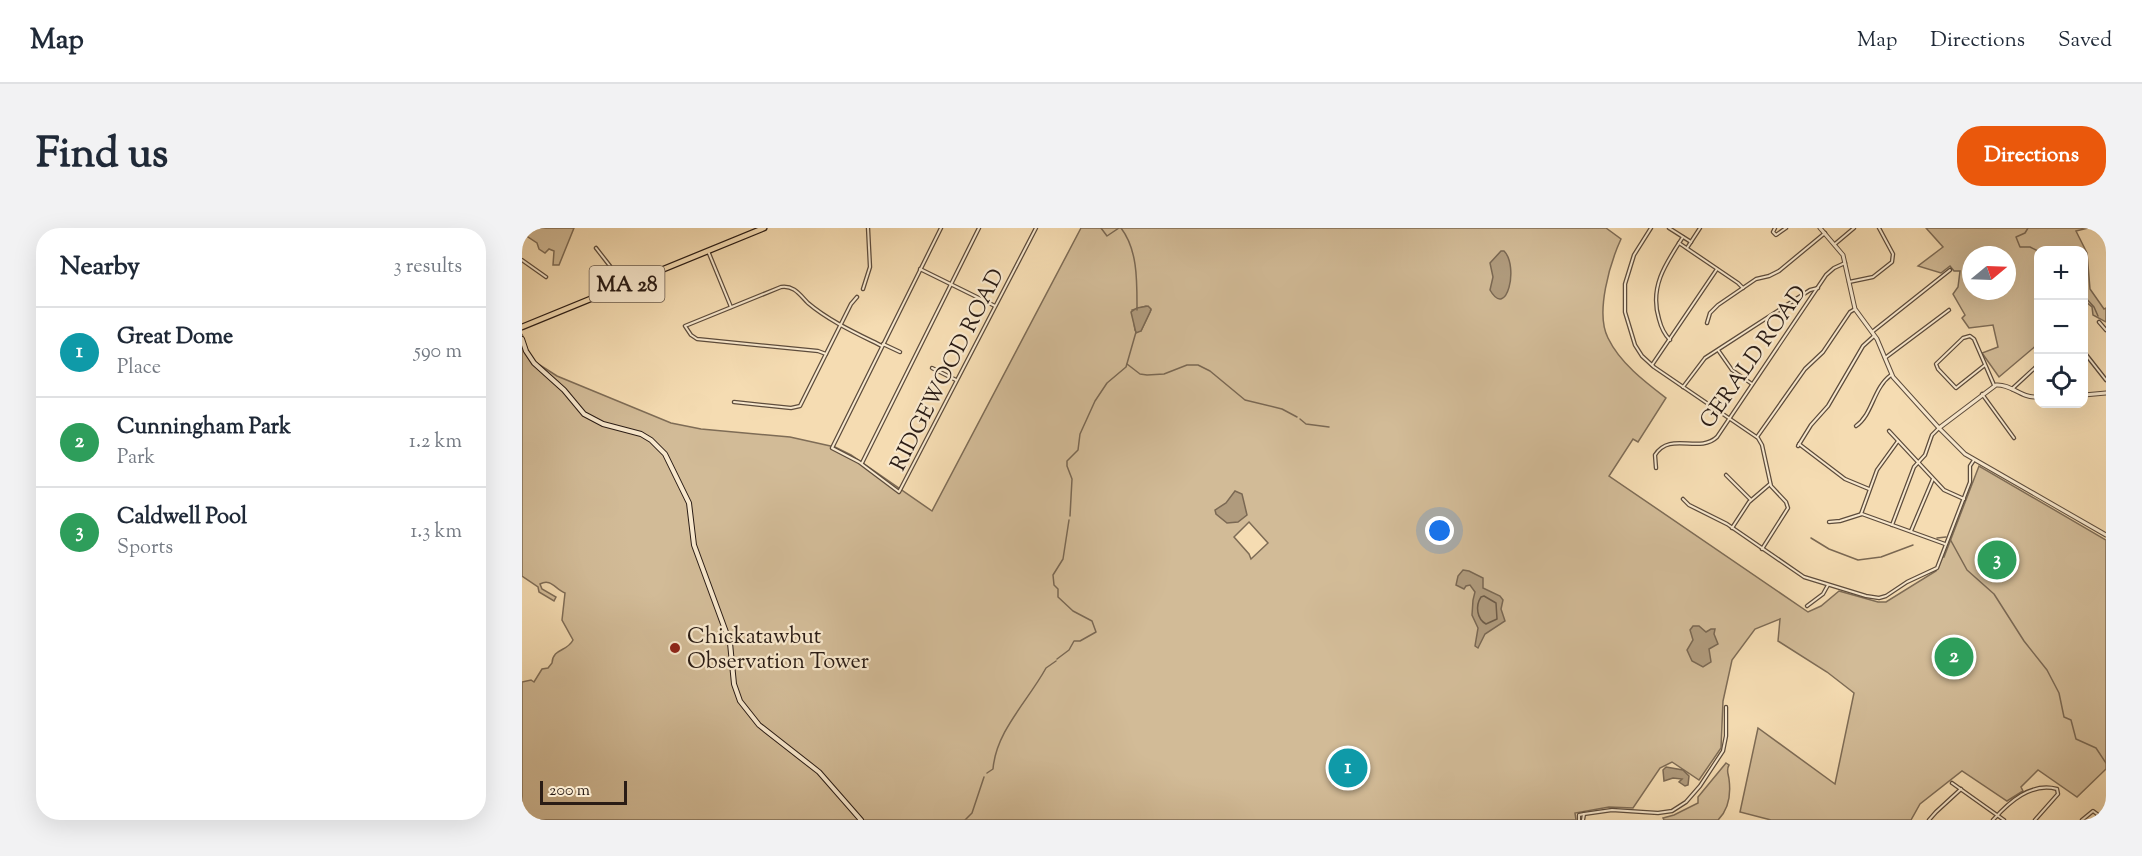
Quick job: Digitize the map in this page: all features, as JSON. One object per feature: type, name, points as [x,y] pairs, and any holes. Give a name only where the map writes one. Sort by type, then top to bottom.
[{"type":"main road","name":"MA 28","points":[[522,327],[765,228]]},
{"type":"main road","points":[[522,339],[535,365],[564,390],[584,414],[600,423],[641,434],[665,454],[689,503],[694,545],[730,643],[734,684],[740,701],[759,724],[819,772],[861,820]]},
{"type":"street","points":[[863,289],[870,267],[868,228]]},
{"type":"street","points":[[941,228],[832,448],[862,463],[979,228]]},
{"type":"street","name":"RIDGEWOOD ROAD","points":[[862,463],[899,492],[1036,228]]},
{"type":"street","points":[[1651,228],[1630,265],[1626,280],[1624,299],[1626,321],[1633,342],[1652,365],[1757,437],[1762,445],[1770,484],[1786,502],[1788,510],[1762,549]]},
{"type":"street","points":[[1669,228],[1691,242]]},
{"type":"street","points":[[1687,248],[1700,228]]},
{"type":"street","points":[[1781,231],[1776,228],[1773,230],[1774,234],[1781,231],[1786,228]]},
{"type":"street","points":[[1820,228],[1835,244],[1846,262],[1855,309],[1873,333],[1892,374],[1960,451],[2106,535]]},
{"type":"street","points":[[1835,244],[1854,228]]},
{"type":"street","points":[[1849,282],[1873,277],[1892,262],[1893,252],[1879,228]]},
{"type":"street","points":[[1707,323],[1714,309],[1756,279],[1779,271],[1825,233]]},
{"type":"street","points":[[1670,340],[1659,320],[1656,294],[1662,270],[1683,237]]},
{"type":"street","points":[[1679,243],[1743,288]]},
{"type":"street","points":[[596,248],[610,266],[619,287]]},
{"type":"street","points":[[708,251],[731,307]]},
{"type":"street","points":[[522,260],[546,277]]},
{"type":"street","name":"GERALD ROAD","points":[[1656,468],[1655,455],[1662,447],[1674,443],[1708,443],[1717,437],[1830,271],[1846,262]]},
{"type":"street","points":[[920,269],[995,306]]},
{"type":"street","points":[[1652,365],[1717,269]]},
{"type":"street","points":[[1869,489],[1845,479],[1798,445],[1811,425],[1828,406],[1873,333],[1950,270]]},
{"type":"street","points":[[826,354],[818,351],[697,339],[685,326],[788,286],[795,289],[818,311],[900,352]]},
{"type":"street","points":[[1683,387],[1701,361],[1812,289],[1818,288]]},
{"type":"street","points":[[734,402],[796,408],[802,403],[851,304],[857,297]]},
{"type":"street","points":[[1757,437],[1805,369],[1822,354],[1850,312],[1855,309]]},
{"type":"street","points":[[1886,358],[1949,310]]},
{"type":"street","points":[[2100,322],[2106,330]]},
{"type":"street","points":[[1985,365],[1956,388],[1936,366],[1938,360],[1963,338],[1970,336],[1974,340],[1994,385]]},
{"type":"street","points":[[1718,350],[1732,370],[1752,384]]},
{"type":"street","points":[[2086,354],[2106,380]]},
{"type":"street","points":[[932,368],[957,380]]},
{"type":"street","points":[[2012,389],[2034,369]]},
{"type":"street","points":[[1856,426],[1863,419],[1881,384],[1892,374]]},
{"type":"street","points":[[1892,525],[1918,463],[1925,454],[1932,436],[1939,428],[1994,385],[2002,385],[2025,396],[2034,397]]},
{"type":"street","points":[[2088,394],[2106,393]]},
{"type":"street","points":[[1982,394],[2014,438]]},
{"type":"street","points":[[1889,431],[1946,492],[1964,499]]},
{"type":"street","points":[[1861,514],[1879,466],[1898,441]]},
{"type":"street","points":[[1683,499],[1804,577],[1879,598],[1934,571],[1964,499],[1974,460]]},
{"type":"street","points":[[1726,475],[1751,500]]},
{"type":"street","points":[[1911,532],[1933,479]]},
{"type":"street","points":[[1731,528],[1751,500],[1770,484]]},
{"type":"street","points":[[1828,522],[1840,521],[1861,514],[1946,544]]},
{"type":"street","points":[[1807,606],[1823,594],[1828,585]]},
{"type":"street","points":[[1581,820],[1579,815],[1610,810],[1669,812],[1684,804],[1700,786],[1724,751],[1726,707]]},
{"type":"street","points":[[1952,783],[2004,820]]},
{"type":"street","points":[[1993,820],[2020,795],[2051,788],[2058,789],[2058,794],[2035,820]]},
{"type":"street","points":[[1929,820],[1961,789]]},
{"type":"street","points":[[2082,820],[2093,811],[2105,820]]},
{"type":"shaded area","points":[[522,228],[574,228],[559,265],[553,265],[554,251],[549,249],[545,253],[539,249],[537,243],[522,233]]},
{"type":"shaded area","points":[[1081,228],[1606,228],[1621,239],[1612,261],[1606,288],[1604,328],[1613,347],[1626,364],[1666,398],[1638,442],[1633,439],[1609,476],[1808,612],[1821,606],[1839,591],[1878,602],[1886,602],[1936,571],[1944,557],[1979,466],[2106,540],[2106,769],[2077,797],[2038,770],[2021,787],[2023,791],[2007,801],[1962,771],[1920,804],[1911,820],[1771,820],[1740,812],[1758,728],[1835,784],[1854,693],[1827,672],[1778,641],[1780,619],[1755,629],[1732,660],[1723,701],[1721,748],[1699,780],[1672,762],[1660,768],[1633,808],[1609,807],[1575,813],[1576,820],[522,820],[522,682],[531,680],[534,682],[542,669],[548,668],[552,663],[555,655],[573,640],[562,620],[565,593],[550,583],[540,584],[542,589],[556,597],[554,601],[539,592],[538,587],[522,576],[522,334],[535,362],[557,376],[671,423],[701,429],[790,437],[835,447],[851,455],[932,511]],"holes":[[[1146,306],[1151,310],[1141,331],[1135,330],[1132,310]],[[1249,522],[1268,543],[1251,559],[1234,537]]]},
{"type":"shaded area","points":[[1926,228],[2088,228],[2076,231],[2084,246],[2034,246],[2034,347],[1999,377],[1982,353],[1998,347],[1993,325],[1969,328],[1962,318],[1965,315],[1953,294],[1958,287],[1960,271],[1954,271],[1950,266],[1941,273],[1918,266],[1943,247]]},
{"type":"shaded area","points":[[2088,265],[2090,289],[2104,309],[2106,308],[2106,322],[2093,315],[2092,307],[2088,304]]},
{"type":"shaded area","points":[[1726,763],[1729,765],[1727,770],[1730,785],[1729,796],[1725,811],[1718,820],[1664,820],[1663,818],[1698,803],[1698,797]]},
{"type":"water","points":[[1501,251],[1504,251],[1508,258],[1511,278],[1506,295],[1501,299],[1496,298],[1490,290],[1493,277],[1490,263]]},
{"type":"water","points":[[1148,306],[1151,309],[1150,312],[1141,331],[1136,333],[1131,312]]},
{"type":"water","points":[[1235,491],[1242,494],[1247,515],[1238,522],[1227,523],[1216,514],[1215,510],[1226,503]]},
{"type":"water","points":[[1994,541],[2003,541],[2007,547],[2005,575],[1999,580],[1993,579],[1988,573],[1986,548]]},
{"type":"water","points":[[1463,570],[1483,578],[1483,588],[1500,596],[1503,600],[1501,609],[1505,621],[1485,634],[1478,648],[1475,646],[1478,628],[1472,615],[1475,592],[1470,585],[1464,589],[1456,585],[1458,576]]},
{"type":"water","points":[[1693,626],[1699,626],[1706,632],[1715,629],[1714,634],[1718,644],[1709,649],[1711,662],[1703,667],[1692,661],[1687,650],[1693,640],[1690,630]]},
{"type":"water","points":[[1666,767],[1683,770],[1689,776],[1688,785],[1685,786],[1679,782],[1682,779],[1673,778],[1664,781],[1663,770]]},
{"type":"waterway","points":[[1101,228],[1107,236],[1119,228]]},
{"type":"waterway","points":[[1121,228],[1134,256],[1137,310]]},
{"type":"waterway","points":[[2028,228],[2025,233],[2016,237],[2020,247],[2034,249]]},
{"type":"waterway","points":[[2088,300],[2098,316]]},
{"type":"waterway","points":[[1070,516],[1072,479],[1067,461],[1078,450],[1080,434],[1095,401],[1107,383],[1126,367],[1136,332]]},
{"type":"waterway","points":[[1127,364],[1140,374],[1147,375],[1164,374],[1187,365],[1198,365],[1210,371],[1245,400],[1282,409],[1297,417]]},
{"type":"waterway","points":[[1300,419],[1306,424],[1329,427]]},
{"type":"waterway","points":[[1057,659],[1069,650],[1074,641],[1080,641],[1096,632],[1092,621],[1073,611],[1058,597],[1058,589],[1054,585],[1053,575],[1063,559],[1069,520]]},
{"type":"waterway","points":[[1937,538],[1946,537]]},
{"type":"waterway","points":[[1811,538],[1829,549],[1858,560],[1881,557],[1913,545]]},
{"type":"waterway","points":[[1950,539],[1967,570],[1994,594],[2024,641],[2047,670],[2059,693],[2064,717],[2071,720],[2076,739],[2096,748],[2106,763]]},
{"type":"waterway","points":[[987,773],[993,769],[995,755],[1006,729],[1046,668],[1056,661]]},
{"type":"waterway","points":[[965,820],[972,813],[984,777]]},
{"type":"place","name":"Caldwell Pool","points":[[1997,560]]},
{"type":"place","name":"Chickatawbut Observation Tower","points":[[675,648]]},
{"type":"place","name":"Cunningham Park","points":[[1954,657]]},
{"type":"place","name":"Great Dome","points":[[1348,768]]}]
